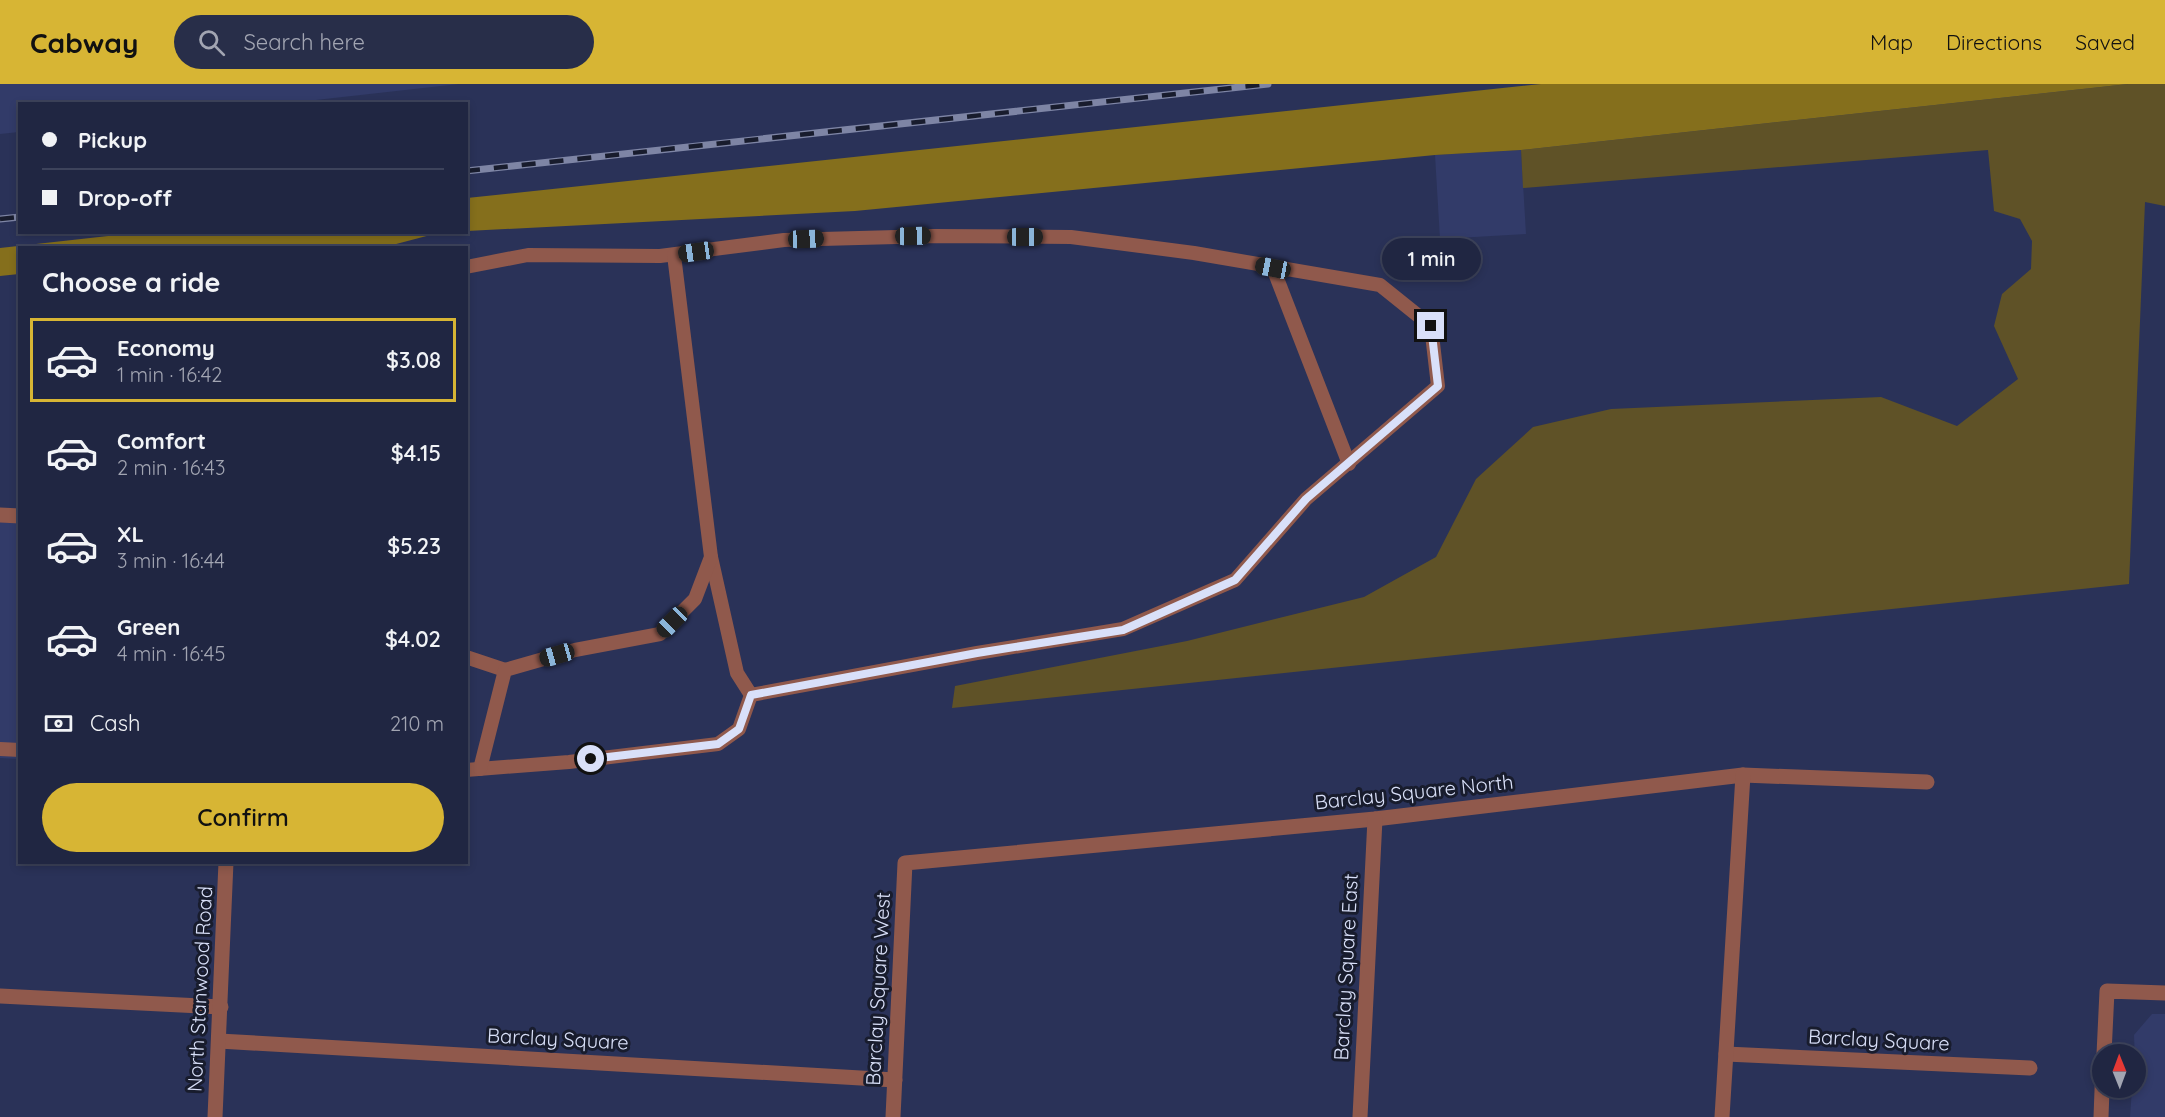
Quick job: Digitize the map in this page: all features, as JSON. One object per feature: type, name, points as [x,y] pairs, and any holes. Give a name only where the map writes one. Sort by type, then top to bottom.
[{"type":"street","points":[[0,515],[18,516]]},
{"type":"street","points":[[1722,1117],[1743,775]]},
{"type":"street","name":"Barclay Square North","points":[[905,863],[1375,819],[1743,775],[1927,782]]},
{"type":"street","name":"Barclay Square East","points":[[1360,1117],[1375,819]]},
{"type":"street","name":"Barclay Square West","points":[[893,1117],[905,863]]},
{"type":"street","name":"North Stanwood Road","points":[[215,1117],[226,864]]},
{"type":"street","points":[[2104,1044],[2107,991],[2165,993]]},
{"type":"street","points":[[0,996],[221,1007]]},
{"type":"street","name":"Barclay Square","points":[[219,1041],[895,1080]]},
{"type":"street","name":"Barclay Square","points":[[1726,1054],[2030,1068]]},
{"type":"street","points":[[2101,1117],[2102,1098]]},
{"type":"lane","points":[[468,267],[528,255],[660,256],[784,240],[934,236],[1071,237],[1194,253],[1380,285],[1431,326],[1438,386],[1306,499],[1235,580],[1123,630],[977,653],[751,695]]},
{"type":"lane","points":[[674,255],[711,557],[737,673],[751,695]]},
{"type":"lane","points":[[1273,268],[1349,464]]},
{"type":"lane","points":[[468,658],[505,670],[575,650],[660,634],[695,599],[711,557]]},
{"type":"lane","points":[[505,670],[473,770],[569,762],[718,744],[739,729],[751,695]]},
{"type":"lane","points":[[0,749],[18,750]]},
{"type":"shaded area","points":[[0,84],[459,84],[298,102],[18,102],[18,132],[0,134]]},
{"type":"shaded area","points":[[1541,84],[2128,84],[1521,150],[1435,155],[855,211],[468,231],[468,198]]},
{"type":"shaded area","points":[[2128,84],[2165,84],[2165,206],[2145,202],[2129,584],[952,708],[955,686],[1187,641],[1364,597],[1436,557],[1476,479],[1533,427],[1611,409],[1881,397],[1957,426],[2018,379],[1994,326],[2002,294],[2031,269],[2032,241],[2020,219],[1994,211],[1988,150],[1523,188],[1521,150]]},
{"type":"shaded area","points":[[1521,150],[1526,234],[1440,239],[1435,155]]},
{"type":"shaded area","points":[[126,234],[434,234],[389,246],[18,246]]},
{"type":"shaded area","points":[[18,246],[18,274],[0,276],[0,248]]},
{"type":"shaded area","points":[[0,512],[18,513],[18,759],[0,758]]},
{"type":"shaded area","points":[[2152,1014],[2165,1014],[2165,1117],[2130,1117],[2131,1098],[2146,1098],[2146,1044],[2134,1044],[2134,1035]]},
{"type":"railway","points":[[468,171],[1268,84]]},
{"type":"railway","points":[[0,219],[18,217]]},
{"type":"route","points":[[591,759],[718,744],[739,729],[751,695],[977,653],[1123,630],[1235,580],[1306,499],[1438,386],[1431,326]]}]
